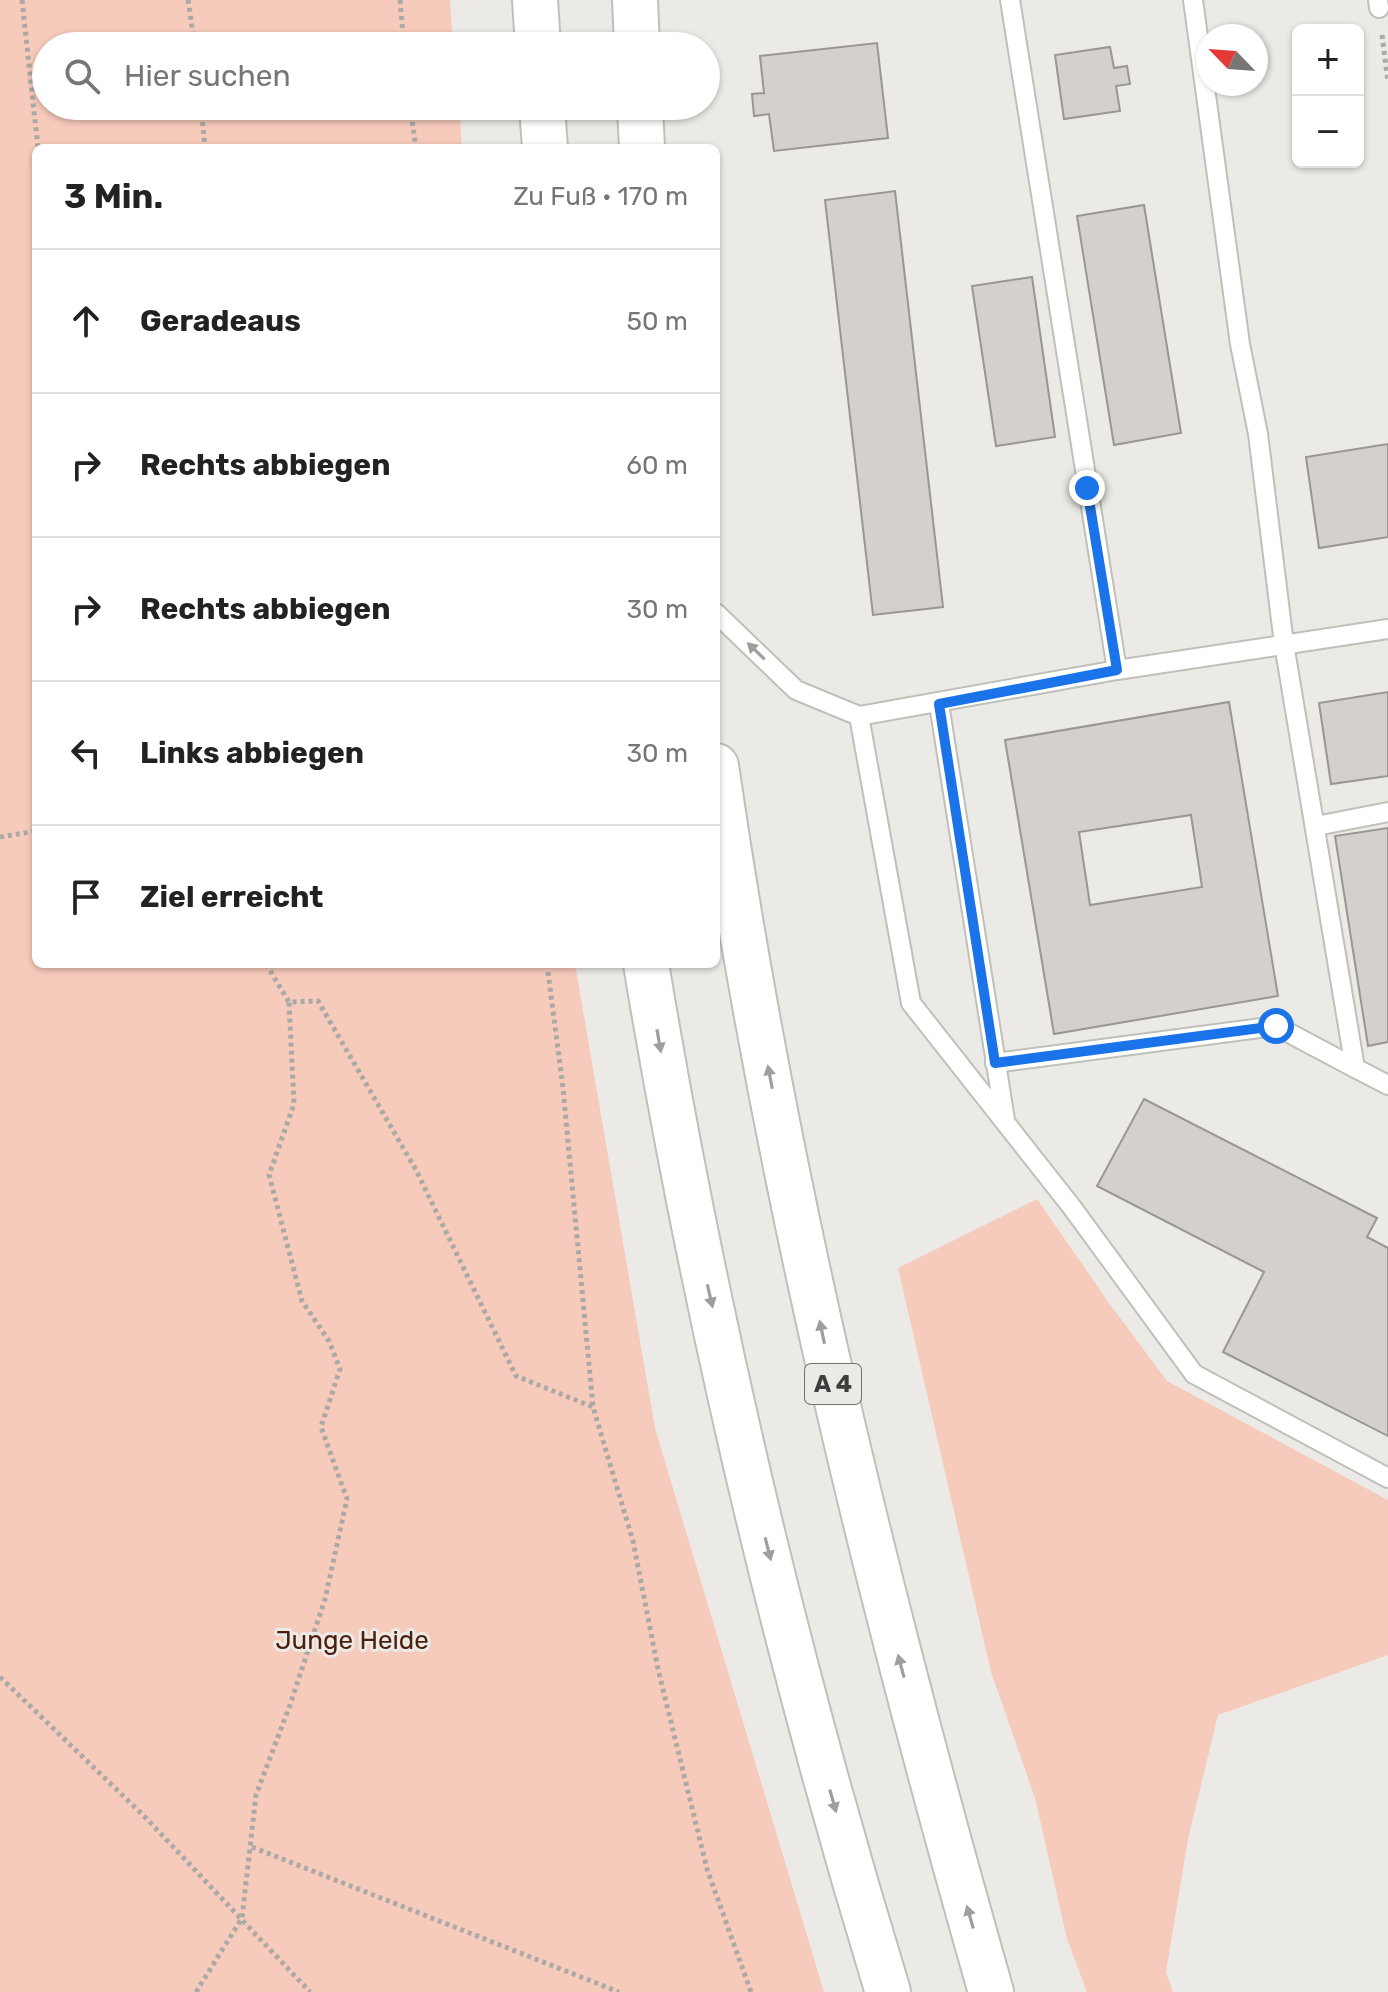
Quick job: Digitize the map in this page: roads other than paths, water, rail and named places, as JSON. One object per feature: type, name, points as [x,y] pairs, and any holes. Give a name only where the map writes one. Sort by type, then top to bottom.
[{"type":"highway","points":[[535,0],[537,32]]},
{"type":"highway","points":[[635,0],[636,32]]},
{"type":"highway","points":[[543,120],[545,144]]},
{"type":"highway","points":[[641,120],[642,144]]},
{"type":"highway","name":"A 4","points":[[720,790],[757,1011],[793,1198],[837,1400],[884,1601],[991,1992]]},
{"type":"highway","points":[[647,968],[704,1271],[753,1491],[808,1710],[888,1992]]},
{"type":"lane","points":[[1010,0],[1117,670]]},
{"type":"lane","points":[[1193,0],[1240,344],[1258,434],[1284,644],[1355,1068]]},
{"type":"lane","points":[[720,617],[796,690],[859,716],[1117,670],[1388,629]]},
{"type":"lane","points":[[939,704],[1005,1122]]},
{"type":"lane","points":[[859,716],[911,1003],[1071,1206],[1194,1374],[1388,1478]]},
{"type":"lane","points":[[1316,826],[1388,812]]},
{"type":"lane","points":[[995,1063],[1276,1026],[1388,1085]]},
{"type":"park label","name":"Junge Heide","points":[[352,1640]]}]
